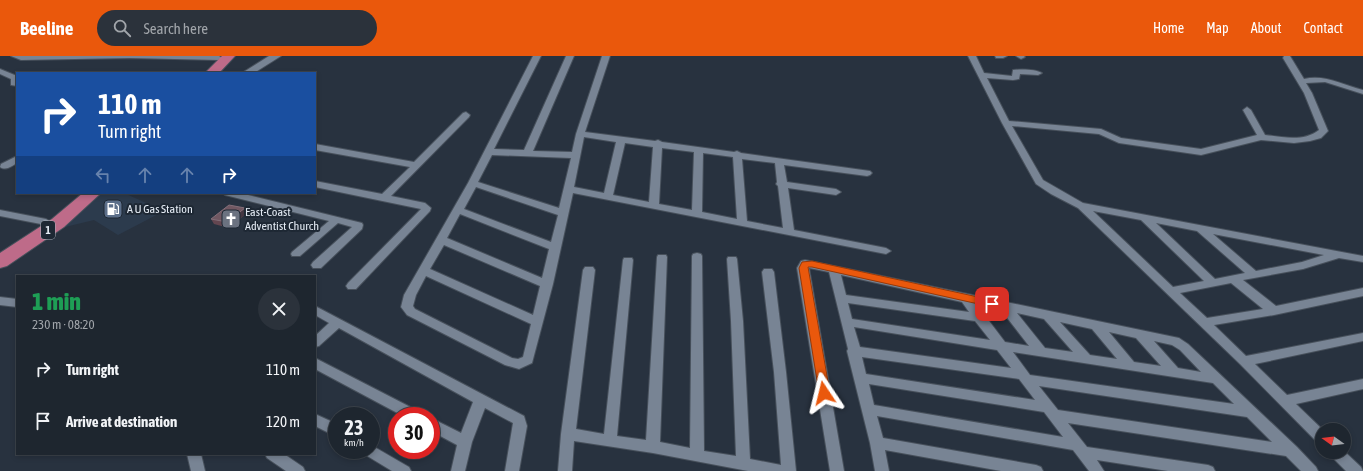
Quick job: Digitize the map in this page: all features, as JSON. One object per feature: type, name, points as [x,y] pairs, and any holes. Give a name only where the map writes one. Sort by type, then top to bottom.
[{"type":"highway","points":[[205,72],[222,57]]},
{"type":"highway","points":[[213,72],[222,57]]},
{"type":"highway","name":"1","points":[[0,253],[46,222],[79,194]]},
{"type":"highway","name":"1","points":[[0,262],[58,223],[92,194]]},
{"type":"street","points":[[15,56],[20,58],[130,56],[222,57]]},
{"type":"street","points":[[249,72],[276,56]]},
{"type":"street","points":[[537,56],[473,183],[410,295],[407,307],[411,312],[509,362],[519,364],[528,360],[569,189],[580,134],[606,56]]},
{"type":"street","points":[[527,153],[570,56]]},
{"type":"street","points":[[972,56],[1006,123],[1039,182],[1080,206],[1171,291],[1315,431]]},
{"type":"street","points":[[1006,123],[1100,132],[1119,140],[1201,152],[1261,137],[1295,140],[1307,139],[1324,131],[1308,93],[1287,58]]},
{"type":"street","points":[[0,71],[13,76],[15,78],[14,83],[16,84]]},
{"type":"street","points":[[982,75],[1013,78],[1016,77],[1016,72],[1038,73]]},
{"type":"street","points":[[1301,82],[1313,79],[1326,79],[1363,92]]},
{"type":"street","points":[[1247,110],[1261,134],[1261,137]]},
{"type":"street","points":[[385,197],[466,115]]},
{"type":"street","points":[[580,134],[658,143],[867,173]]},
{"type":"street","points":[[608,197],[621,139]]},
{"type":"street","points":[[654,206],[658,143]]},
{"type":"street","points":[[316,147],[416,165]]},
{"type":"street","points":[[697,214],[699,149]]},
{"type":"street","points":[[488,152],[576,155]]},
{"type":"street","points":[[737,154],[742,222]]},
{"type":"street","points":[[4,166],[16,160]]},
{"type":"street","points":[[780,160],[789,232]]},
{"type":"street","points":[[473,183],[563,213]]},
{"type":"street","points":[[316,184],[385,197],[421,205],[426,208],[425,211],[352,286]]},
{"type":"street","points":[[782,184],[836,192]]},
{"type":"street","points":[[569,189],[886,251]]},
{"type":"street","points":[[232,194],[337,219],[355,224],[359,227],[317,265]]},
{"type":"street","points":[[1080,206],[1363,259]]},
{"type":"street","points":[[458,210],[555,247]]},
{"type":"street","points":[[0,213],[46,222]]},
{"type":"street","points":[[1144,218],[1213,283]]},
{"type":"street","points":[[296,254],[337,219]]},
{"type":"street","points":[[1200,228],[1253,274]]},
{"type":"street","points":[[442,240],[547,284]]},
{"type":"street","points":[[1171,291],[1303,265],[1339,255]]},
{"type":"street","points":[[697,256],[697,456]]},
{"type":"street","points":[[653,447],[662,257]]},
{"type":"street","points":[[732,259],[743,464]]},
{"type":"street","points":[[610,440],[628,260]]},
{"type":"street","points":[[837,471],[803,268],[805,264],[812,264],[1005,307],[1174,341],[1184,347],[1311,471]]},
{"type":"street","points":[[834,269],[840,298],[869,409],[882,471]]},
{"type":"street","points":[[565,471],[568,434],[589,270]]},
{"type":"street","points":[[424,271],[537,322]]},
{"type":"street","points":[[768,272],[780,372],[788,471]]},
{"type":"street","points":[[1234,279],[1274,311]]},
{"type":"street","points":[[1204,323],[1274,311],[1363,292]]},
{"type":"street","points":[[840,298],[979,317]]},
{"type":"street","points":[[966,298],[1097,471]]},
{"type":"street","points":[[0,301],[16,303]]},
{"type":"street","points":[[1005,307],[1041,352]]},
{"type":"street","points":[[316,311],[519,420],[520,426],[512,471]]},
{"type":"street","points":[[1048,316],[1087,360]]},
{"type":"street","points":[[316,342],[338,322]]},
{"type":"street","points":[[846,322],[1216,379]]},
{"type":"street","points":[[1096,325],[1131,367]]},
{"type":"street","points":[[1141,335],[1175,373]]},
{"type":"street","points":[[1244,361],[1363,336]]},
{"type":"street","points":[[854,351],[1251,412]]},
{"type":"street","points":[[316,364],[398,407]]},
{"type":"street","points":[[860,378],[1292,451]]},
{"type":"street","points":[[1286,402],[1363,384]]},
{"type":"street","points":[[458,471],[465,442],[481,400]]},
{"type":"street","points":[[869,409],[1208,471]]},
{"type":"street","points":[[316,420],[328,427]]},
{"type":"street","points":[[440,429],[465,442]]},
{"type":"street","points":[[568,434],[653,447],[781,471]]},
{"type":"street","points":[[877,443],[1036,471]]},
{"type":"street","points":[[194,455],[198,471]]},
{"type":"street","points":[[274,455],[298,471]]},
{"type":"street","points":[[380,457],[404,471]]},
{"type":"street","points":[[1343,459],[1356,471]]},
{"type":"shaded area","points":[[101,194],[126,194],[164,211],[118,235],[94,220],[65,227]]},
{"type":"building","points":[[229,205],[245,208],[227,222],[211,219]]},
{"type":"place","name":"A U Gas Station","points":[[113,209]]},
{"type":"place","name":"East-Coast Adventist Church","points":[[231,219]]},
{"type":"route","points":[[824,393],[803,268],[805,264],[812,264],[992,304]]}]
